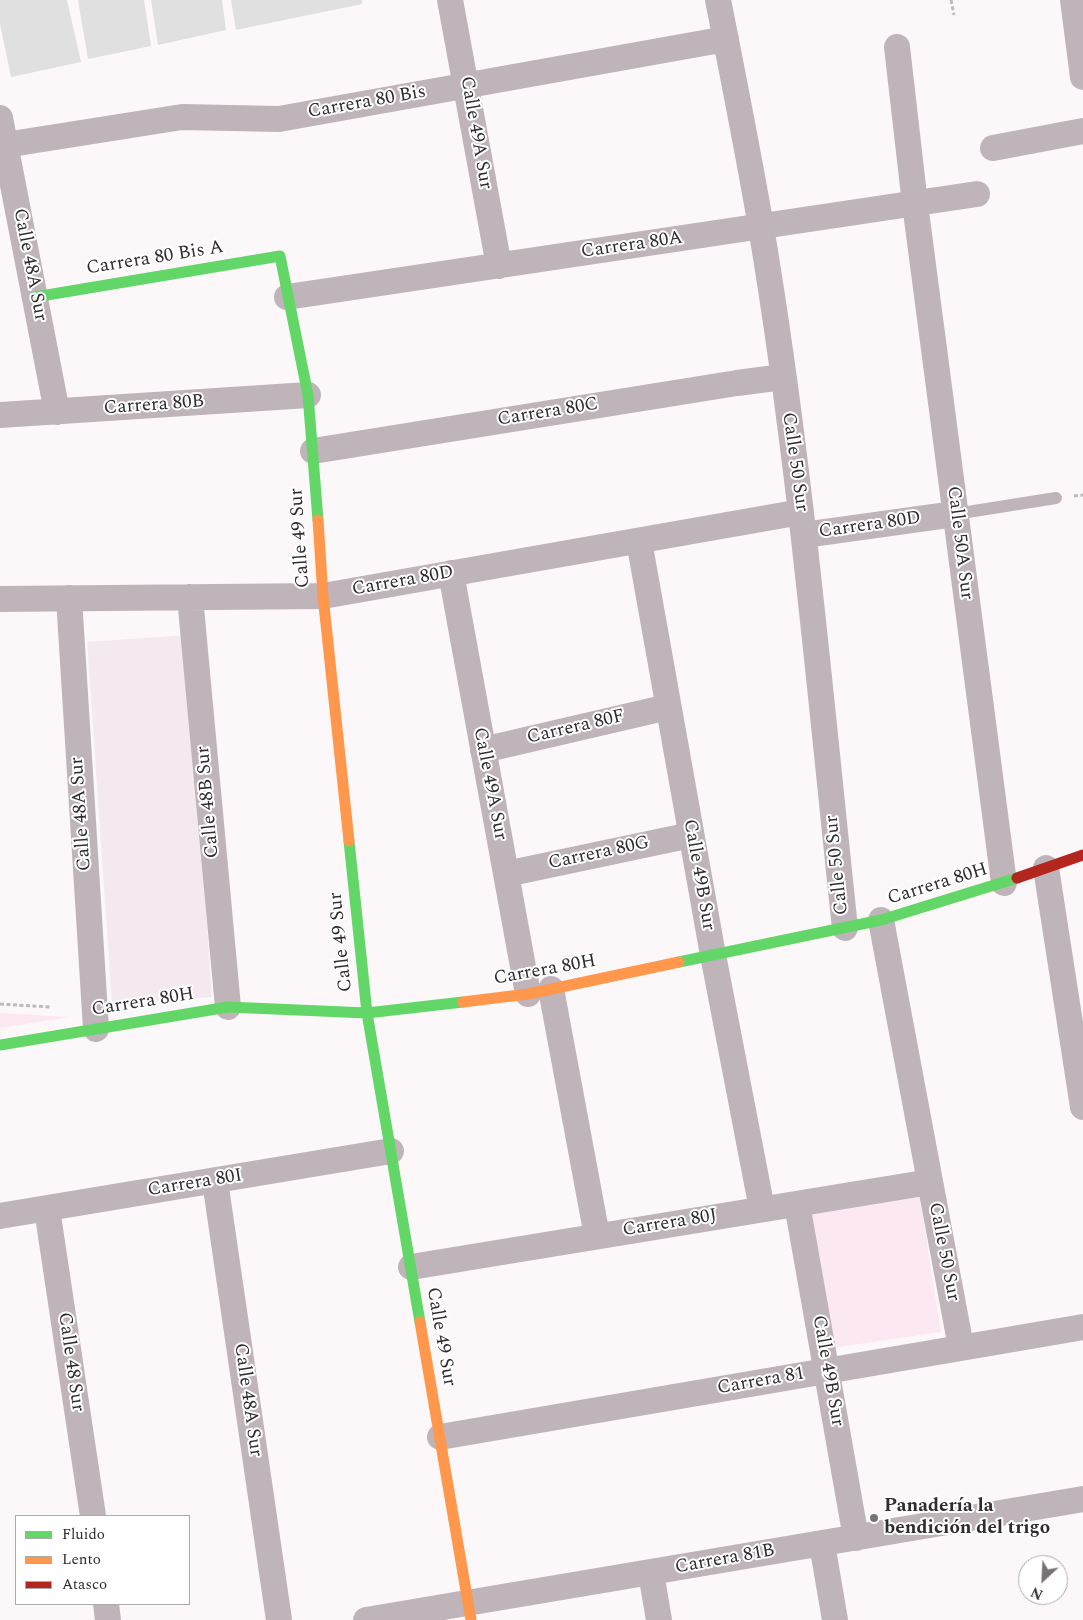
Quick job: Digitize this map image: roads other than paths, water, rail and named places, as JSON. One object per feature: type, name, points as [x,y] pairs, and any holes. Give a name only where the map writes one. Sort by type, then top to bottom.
[{"type":"street","name":"Calle 49A Sur","points":[[450,0],[499,266]]},
{"type":"street","name":"Calle 50 Sur","points":[[718,0],[761,227],[783,377],[802,524],[845,928]]},
{"type":"street","points":[[1073,0],[1083,77]]},
{"type":"street","name":"Carrera 80 Bis","points":[[5,145],[182,117],[279,119],[726,39]]},
{"type":"street","name":"Calle 50A Sur","points":[[897,47],[955,514],[1004,883]]},
{"type":"street","name":"Calle 48A Sur","points":[[0,118],[57,412]]},
{"type":"street","points":[[994,148],[1083,131]]},
{"type":"street","name":"Carrera 80A","points":[[287,297],[978,194]]},
{"type":"street","name":"Carrera 80 Bis A","points":[[35,297],[280,256]]},
{"type":"street","name":"Calle 49 Sur","points":[[280,256],[308,395],[323,596],[367,1013],[469,1612]]},
{"type":"street","name":"Carrera 80C","points":[[313,451],[727,384],[783,377]]},
{"type":"street","name":"Carrera 80B","points":[[0,415],[308,395]]},
{"type":"street","name":"Carrera 80D","points":[[0,599],[323,596],[638,540],[802,524],[955,514]]},
{"type":"street","name":"Calle 49B Sur","points":[[638,540],[713,955],[762,1210]]},
{"type":"street","name":"Calle 49A Sur","points":[[451,573],[506,874],[540,992],[597,1236]]},
{"type":"street","name":"Calle 48B Sur","points":[[190,597],[228,1007]]},
{"type":"street","name":"Calle 48A Sur","points":[[69,598],[96,1029]]},
{"type":"street","name":"Carrera 80F","points":[[483,750],[668,707]]},
{"type":"street","name":"Carrera 80G","points":[[506,874],[691,835]]},
{"type":"street","name":"Carrera 80H","points":[[0,1045],[228,1007],[367,1013],[540,992],[881,920],[1004,883],[1083,855]]},
{"type":"street","points":[[1046,868],[1083,1107]]},
{"type":"street","name":"Calle 50 Sur","points":[[881,920],[961,1347]]},
{"type":"street","name":"Carrera 80I","points":[[0,1216],[390,1151]]},
{"type":"street","name":"Calle 48A Sur","points":[[215,1181],[279,1620]]},
{"type":"street","name":"Carrera 80J","points":[[411,1267],[930,1182]]},
{"type":"street","name":"Calle 49B Sur","points":[[797,1204],[856,1538]]},
{"type":"street","name":"Calle 48 Sur","points":[[47,1209],[92,1515]]},
{"type":"street","name":"Carrera 81","points":[[440,1437],[1083,1327]]},
{"type":"street","name":"Carrera 81B","points":[[366,1620],[469,1612],[651,1573],[1083,1500]]},
{"type":"street","points":[[822,1544],[835,1620]]},
{"type":"street","points":[[651,1573],[659,1620]]},
{"type":"street","points":[[106,1605],[108,1620]]},
{"type":"lane","name":"Carrera 80D","points":[[955,514],[1056,498]]},
{"type":"place","name":"Panadería la bendición del trigo","points":[[874,1518]]}]
